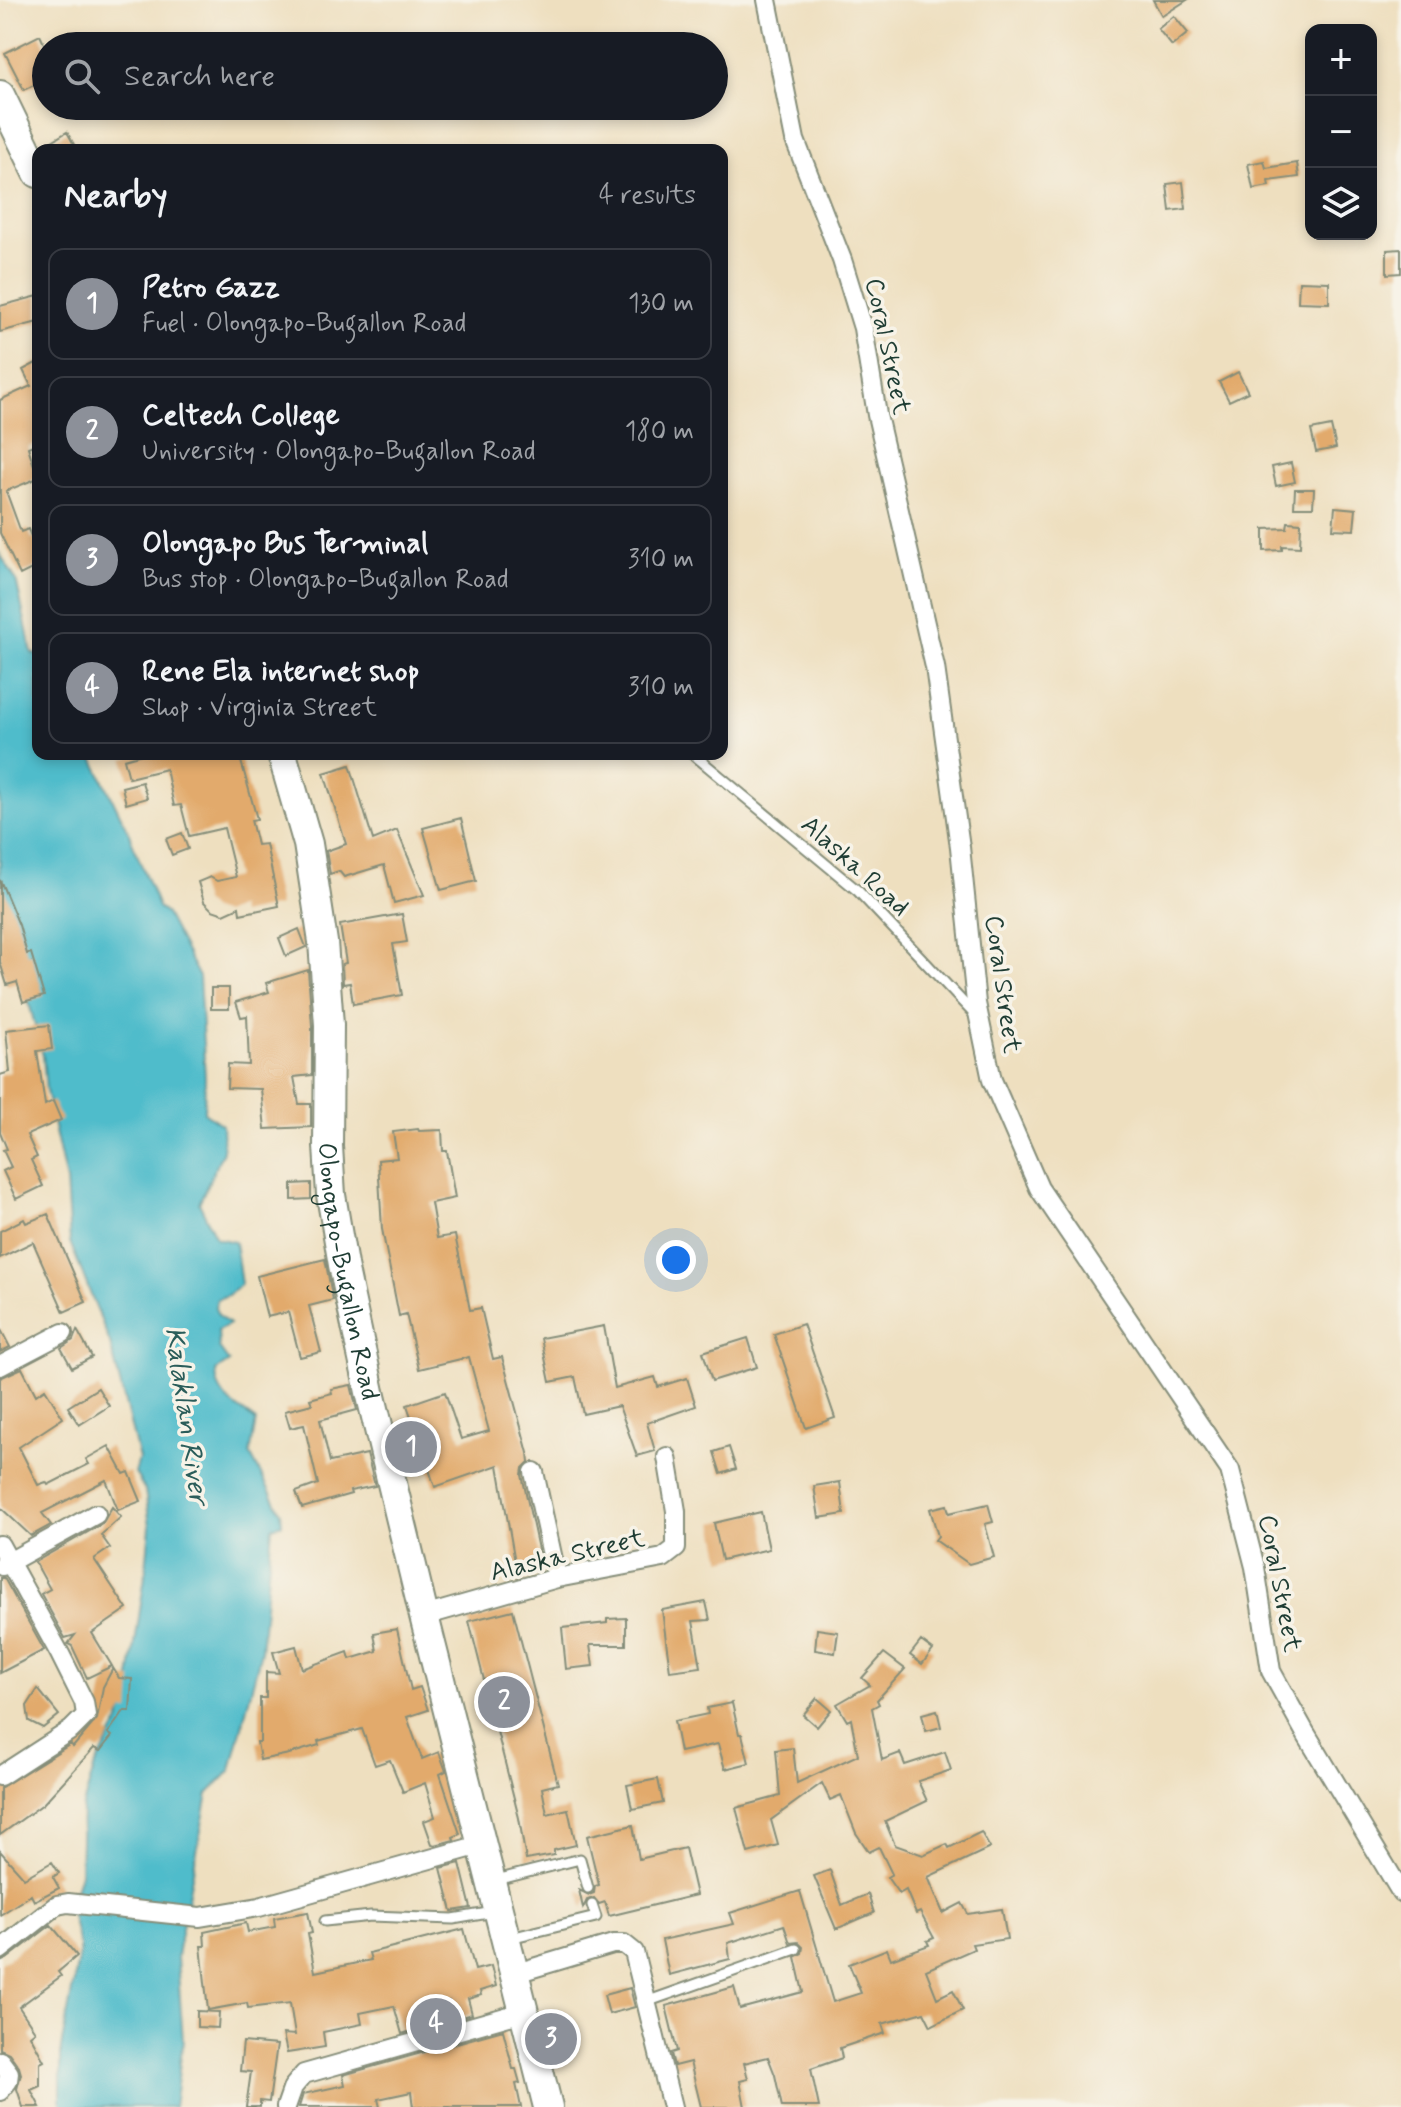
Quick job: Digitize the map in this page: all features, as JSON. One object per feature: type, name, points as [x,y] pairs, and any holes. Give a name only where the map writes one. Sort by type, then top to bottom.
[{"type":"main road","points":[[0,95],[32,161]]},
{"type":"main road","name":"Olongapo-Bugallon Road","points":[[284,760],[308,844],[323,942],[329,1025],[328,1146],[331,1195],[370,1392],[480,1845],[548,2107]]},
{"type":"street","name":"Coral Street","points":[[767,0],[795,140],[842,260],[863,328],[877,415],[935,667],[980,1019],[992,1080],[1039,1188],[1230,1470],[1255,1567],[1271,1671],[1401,1892]]},
{"type":"street","points":[[0,1366],[63,1333]]},
{"type":"street","name":"Alaska Street","points":[[424,1616],[557,1578],[663,1558],[676,1548],[676,1511],[667,1457]]},
{"type":"street","points":[[534,1472],[557,1578]]},
{"type":"street","points":[[5,1565],[96,1514]]},
{"type":"street","points":[[0,1545],[5,1565],[66,1666],[84,1702],[86,1715],[71,1730],[0,1776]]},
{"type":"street","points":[[0,1950],[57,1905],[68,1903],[200,1917],[259,1907],[480,1845]]},
{"type":"street","points":[[513,1974],[613,1944],[624,1944],[634,1952],[672,2107]]},
{"type":"street","points":[[286,2107],[293,2087],[304,2074],[523,2012]]},
{"type":"street","points":[[0,2061],[9,2073],[4,2086]]},
{"type":"lane","name":"Alaska Road","points":[[700,760],[858,891],[980,1019]]},
{"type":"lane","points":[[489,1881],[580,1859],[588,1888]]},
{"type":"lane","points":[[504,1939],[596,1917],[592,1905]]},
{"type":"lane","points":[[325,1921],[371,1916],[453,1919],[497,1912]]},
{"type":"lane","points":[[646,2002],[796,1949]]},
{"type":"water","name":"Kalaklan River","points":[[0,554],[16,580],[32,653],[32,760],[94,760],[127,829],[158,907],[166,914],[199,977],[204,1112],[222,1125],[223,1151],[199,1203],[216,1238],[235,1242],[241,1284],[228,1295],[217,1299],[215,1307],[229,1324],[218,1331],[219,1348],[229,1362],[216,1371],[217,1380],[223,1395],[256,1421],[250,1454],[281,1512],[282,1524],[272,1527],[261,1651],[231,1770],[208,1794],[179,1943],[177,1958],[183,2041],[174,2107],[61,2107],[61,2048],[80,1950],[70,1907],[80,1873],[82,1809],[94,1769],[119,1722],[127,1699],[150,1526],[145,1490],[135,1473],[139,1459],[110,1343],[70,1242],[66,1181],[46,1091],[43,1056],[18,961],[0,926]]},
{"type":"building","points":[[1153,0],[1187,0],[1162,16]]},
{"type":"building","points":[[1174,16],[1188,33],[1172,46],[1158,29]]},
{"type":"building","points":[[32,39],[32,86],[24,90],[5,53]]},
{"type":"building","points":[[67,132],[74,144],[47,144]]},
{"type":"building","points":[[1264,161],[1266,168],[1297,163],[1299,177],[1268,181],[1269,186],[1253,189],[1248,164]]},
{"type":"building","points":[[1183,182],[1186,209],[1170,211],[1167,184]]},
{"type":"building","points":[[1401,249],[1401,273],[1387,274],[1387,250]]},
{"type":"building","points":[[1299,281],[1329,282],[1329,303],[1298,302]]},
{"type":"building","points":[[32,298],[32,324],[0,332],[0,306]]},
{"type":"building","points":[[32,365],[32,445],[28,447],[32,459],[32,480],[6,491],[21,532],[28,529],[32,539],[32,569],[20,575],[0,533],[0,400],[31,386],[23,370]]},
{"type":"building","points":[[1238,372],[1248,392],[1229,401],[1219,382]]},
{"type":"building","points":[[1331,426],[1336,448],[1316,452],[1311,430]]},
{"type":"building","points":[[1291,463],[1295,482],[1276,486],[1272,467]]},
{"type":"building","points":[[1295,489],[1314,489],[1313,507],[1294,507]]},
{"type":"building","points":[[1335,507],[1356,509],[1354,530],[1333,529]]},
{"type":"building","points":[[1288,522],[1301,523],[1300,547],[1282,546],[1282,550],[1264,551],[1264,529],[1287,528]]},
{"type":"building","points":[[124,760],[241,760],[257,819],[251,820],[257,845],[266,844],[279,906],[240,914],[239,907],[224,914],[212,910],[204,902],[198,882],[210,877],[217,881],[236,877],[224,828],[189,836],[181,805],[174,806],[166,769],[129,778]]},
{"type":"building","points":[[350,765],[373,840],[397,830],[424,895],[394,903],[384,865],[344,877],[339,871],[330,874],[326,851],[346,844],[324,773]]},
{"type":"building","points":[[142,782],[147,798],[126,804],[122,787]]},
{"type":"building","points":[[461,818],[476,881],[441,890],[423,828]]},
{"type":"building","points":[[182,833],[188,849],[172,855],[166,839]]},
{"type":"building","points":[[0,880],[19,925],[27,954],[31,953],[44,996],[23,1002],[17,982],[7,985],[0,962]]},
{"type":"building","points":[[402,914],[407,942],[393,944],[402,995],[353,1004],[350,983],[343,984],[342,964],[346,963],[340,925]]},
{"type":"building","points":[[299,929],[306,947],[286,956],[279,938]]},
{"type":"building","points":[[308,970],[312,1075],[294,1077],[299,1104],[311,1104],[311,1127],[265,1129],[261,1089],[227,1088],[228,1064],[249,1065],[247,1016],[241,1017],[236,1002],[269,992],[266,983]]},
{"type":"building","points":[[211,988],[229,988],[229,1009],[211,1009]]},
{"type":"building","points":[[49,1025],[52,1049],[37,1051],[45,1105],[53,1101],[61,1120],[27,1135],[37,1157],[31,1160],[43,1186],[16,1199],[3,1171],[11,1167],[3,1150],[7,1149],[0,1132],[0,1075],[10,1072],[6,1030]]},
{"type":"building","points":[[442,1130],[443,1151],[447,1151],[455,1198],[431,1203],[437,1238],[455,1235],[470,1310],[481,1308],[493,1359],[502,1357],[528,1453],[529,1462],[523,1468],[522,1475],[541,1563],[516,1568],[498,1465],[435,1487],[407,1405],[445,1392],[461,1439],[489,1431],[469,1357],[419,1369],[406,1314],[399,1316],[382,1229],[378,1160],[397,1158],[393,1132]]},
{"type":"building","points":[[311,1183],[311,1199],[292,1200],[292,1184]]},
{"type":"building","points":[[48,1214],[86,1302],[64,1312],[33,1242],[0,1258],[0,1231],[24,1219],[26,1223]]},
{"type":"building","points":[[325,1259],[333,1300],[309,1306],[321,1352],[300,1357],[288,1312],[267,1317],[257,1276]]},
{"type":"building","points":[[803,1324],[835,1418],[806,1428],[774,1334]]},
{"type":"building","points":[[604,1326],[615,1388],[655,1377],[658,1387],[687,1378],[696,1406],[647,1423],[655,1451],[637,1456],[619,1406],[583,1414],[575,1377],[550,1382],[541,1338]]},
{"type":"building","points":[[0,1328],[10,1347],[0,1352]]},
{"type":"building","points":[[77,1330],[92,1357],[72,1368],[61,1348],[73,1340]]},
{"type":"building","points":[[748,1338],[757,1367],[712,1381],[703,1352]]},
{"type":"building","points":[[22,1368],[36,1395],[45,1389],[63,1418],[19,1447],[38,1485],[46,1482],[48,1485],[89,1464],[86,1459],[109,1446],[124,1474],[129,1472],[141,1501],[118,1510],[106,1480],[42,1513],[51,1525],[31,1536],[0,1507],[0,1378]]},
{"type":"building","points":[[351,1385],[357,1410],[320,1420],[330,1462],[367,1454],[375,1486],[350,1491],[351,1494],[302,1508],[296,1492],[318,1484],[304,1425],[290,1428],[285,1411],[312,1404],[310,1399],[332,1393],[331,1389]]},
{"type":"building","points":[[98,1388],[109,1406],[79,1425],[68,1407]]},
{"type":"building","points":[[729,1447],[736,1469],[721,1474],[714,1452]]},
{"type":"building","points":[[840,1482],[844,1514],[819,1518],[814,1486]]},
{"type":"building","points":[[988,1504],[993,1522],[985,1524],[994,1557],[969,1564],[935,1540],[938,1536],[930,1509],[947,1505],[949,1513]]},
{"type":"building","points":[[112,1507],[121,1517],[101,1535],[110,1548],[94,1559],[127,1609],[92,1633],[112,1666],[87,1678],[72,1646],[68,1644],[75,1635],[65,1638],[41,1594],[50,1589],[35,1562],[102,1524]]},
{"type":"building","points":[[761,1512],[769,1549],[722,1560],[714,1523]]},
{"type":"building","points":[[0,1578],[4,1578],[44,1650],[0,1673]]},
{"type":"building","points":[[706,1602],[710,1620],[693,1621],[701,1667],[670,1671],[662,1610]]},
{"type":"building","points":[[513,1610],[558,1784],[542,1788],[547,1814],[568,1809],[576,1845],[554,1850],[554,1855],[526,1860],[519,1818],[469,1621]]},
{"type":"building","points":[[626,1618],[626,1645],[590,1645],[593,1666],[566,1669],[562,1628]]},
{"type":"building","points":[[397,1629],[411,1690],[420,1687],[428,1710],[407,1717],[422,1759],[439,1752],[446,1771],[440,1774],[460,1834],[453,1837],[454,1840],[435,1845],[424,1821],[435,1817],[425,1783],[403,1792],[390,1760],[375,1765],[362,1729],[318,1741],[319,1745],[260,1760],[257,1742],[260,1742],[260,1698],[266,1698],[266,1672],[279,1673],[273,1652],[296,1646],[302,1669],[348,1652],[350,1659],[377,1651],[374,1633]]},
{"type":"building","points":[[817,1629],[838,1632],[835,1653],[815,1650]]},
{"type":"building","points":[[921,1641],[933,1650],[922,1664],[910,1655]]},
{"type":"building","points":[[884,1653],[905,1669],[877,1700],[879,1704],[872,1708],[882,1760],[900,1753],[905,1765],[945,1752],[951,1770],[918,1781],[927,1801],[885,1821],[895,1845],[923,1855],[947,1844],[949,1848],[981,1832],[990,1848],[928,1877],[943,1913],[962,1903],[968,1914],[1002,1909],[1007,1939],[972,1944],[974,1949],[926,1970],[937,1998],[953,1990],[963,2010],[931,2026],[924,2012],[882,2024],[885,2033],[840,2048],[842,2058],[811,2069],[819,2107],[782,2107],[768,2057],[744,2063],[748,2079],[740,2081],[745,2107],[701,2107],[690,2062],[674,2066],[671,2053],[677,2051],[666,2006],[734,1987],[740,2009],[803,1992],[795,1957],[802,1953],[803,1947],[798,1942],[790,1943],[784,1925],[728,1943],[730,1959],[669,1975],[662,1940],[734,1924],[730,1913],[800,1891],[833,2002],[861,1993],[849,1964],[887,1949],[891,1959],[929,1945],[927,1941],[934,1938],[920,1912],[916,1914],[906,1890],[899,1894],[887,1877],[892,1874],[879,1847],[869,1852],[856,1833],[841,1795],[830,1800],[822,1783],[771,1820],[778,1845],[748,1853],[736,1808],[780,1796],[776,1750],[793,1748],[797,1783],[858,1755],[851,1719],[847,1721],[837,1704],[870,1685],[862,1678]]},
{"type":"building","points":[[113,1668],[119,1678],[132,1679],[130,1711],[124,1711],[108,1733],[112,1736],[100,1751],[94,1748],[43,1804],[0,1835],[0,1788],[71,1744],[73,1747],[97,1719],[103,1687]]},
{"type":"building","points":[[38,1689],[59,1715],[43,1728],[29,1721],[27,1706]]},
{"type":"building","points":[[817,1698],[831,1710],[817,1727],[803,1715]]},
{"type":"building","points":[[732,1703],[749,1763],[725,1769],[718,1744],[680,1752],[674,1721],[708,1714],[707,1708]]},
{"type":"building","points":[[937,1710],[941,1727],[926,1731],[922,1714]]},
{"type":"building","points":[[658,1779],[663,1803],[632,1809],[627,1785]]},
{"type":"building","points":[[633,1825],[639,1859],[685,1848],[696,1895],[609,1916],[605,1902],[599,1904],[594,1898],[587,1900],[583,1908],[579,1890],[589,1895],[599,1885],[587,1836]]},
{"type":"building","points":[[0,1851],[24,1878],[52,1862],[59,1873],[53,1877],[59,1888],[34,1901],[31,1895],[0,1915]]},
{"type":"building","points":[[460,1863],[471,1908],[452,1911],[441,1868]]},
{"type":"building","points":[[830,1870],[842,1905],[868,1894],[874,1913],[836,1929],[814,1876]]},
{"type":"building","points":[[308,1912],[312,1933],[308,1934],[315,1972],[371,1960],[369,1953],[464,1929],[475,1970],[491,1966],[496,1986],[468,1999],[472,2014],[454,2019],[449,2001],[416,2010],[421,2028],[402,2034],[394,2006],[360,2013],[362,2024],[323,2032],[325,2047],[287,2053],[283,2034],[295,2035],[290,2003],[248,2008],[247,2003],[208,2010],[201,1946],[205,1946],[204,1932],[246,1923],[248,1932],[275,1927],[274,1918]]},
{"type":"building","points":[[51,1925],[77,1956],[58,1972],[61,1976],[19,2007],[35,2031],[30,2035],[44,2061],[40,2063],[40,2086],[31,2090],[40,2107],[23,2107],[17,2089],[21,2074],[19,2067],[9,2053],[0,2049],[0,1962]]},
{"type":"building","points":[[630,1988],[635,2007],[609,2014],[604,1995]]},
{"type":"building","points":[[197,2011],[219,2012],[218,2028],[197,2027]]},
{"type":"building","points":[[503,2030],[520,2083],[516,2084],[521,2107],[413,2107],[411,2092],[378,2099],[380,2107],[299,2107],[303,2094],[345,2085],[343,2075]]},
{"type":"building","points":[[243,2042],[277,2045],[269,2102],[260,2101],[260,2107],[246,2107],[251,2072],[240,2071]]},
{"type":"place","name":"Petro Gazz","points":[[411,1447]]},
{"type":"place","name":"Celtech College","points":[[504,1702]]},
{"type":"place","name":"Rene Ela internet shop","points":[[436,2024]]},
{"type":"place","name":"Olongapo Bus Terminal","points":[[551,2039]]}]
